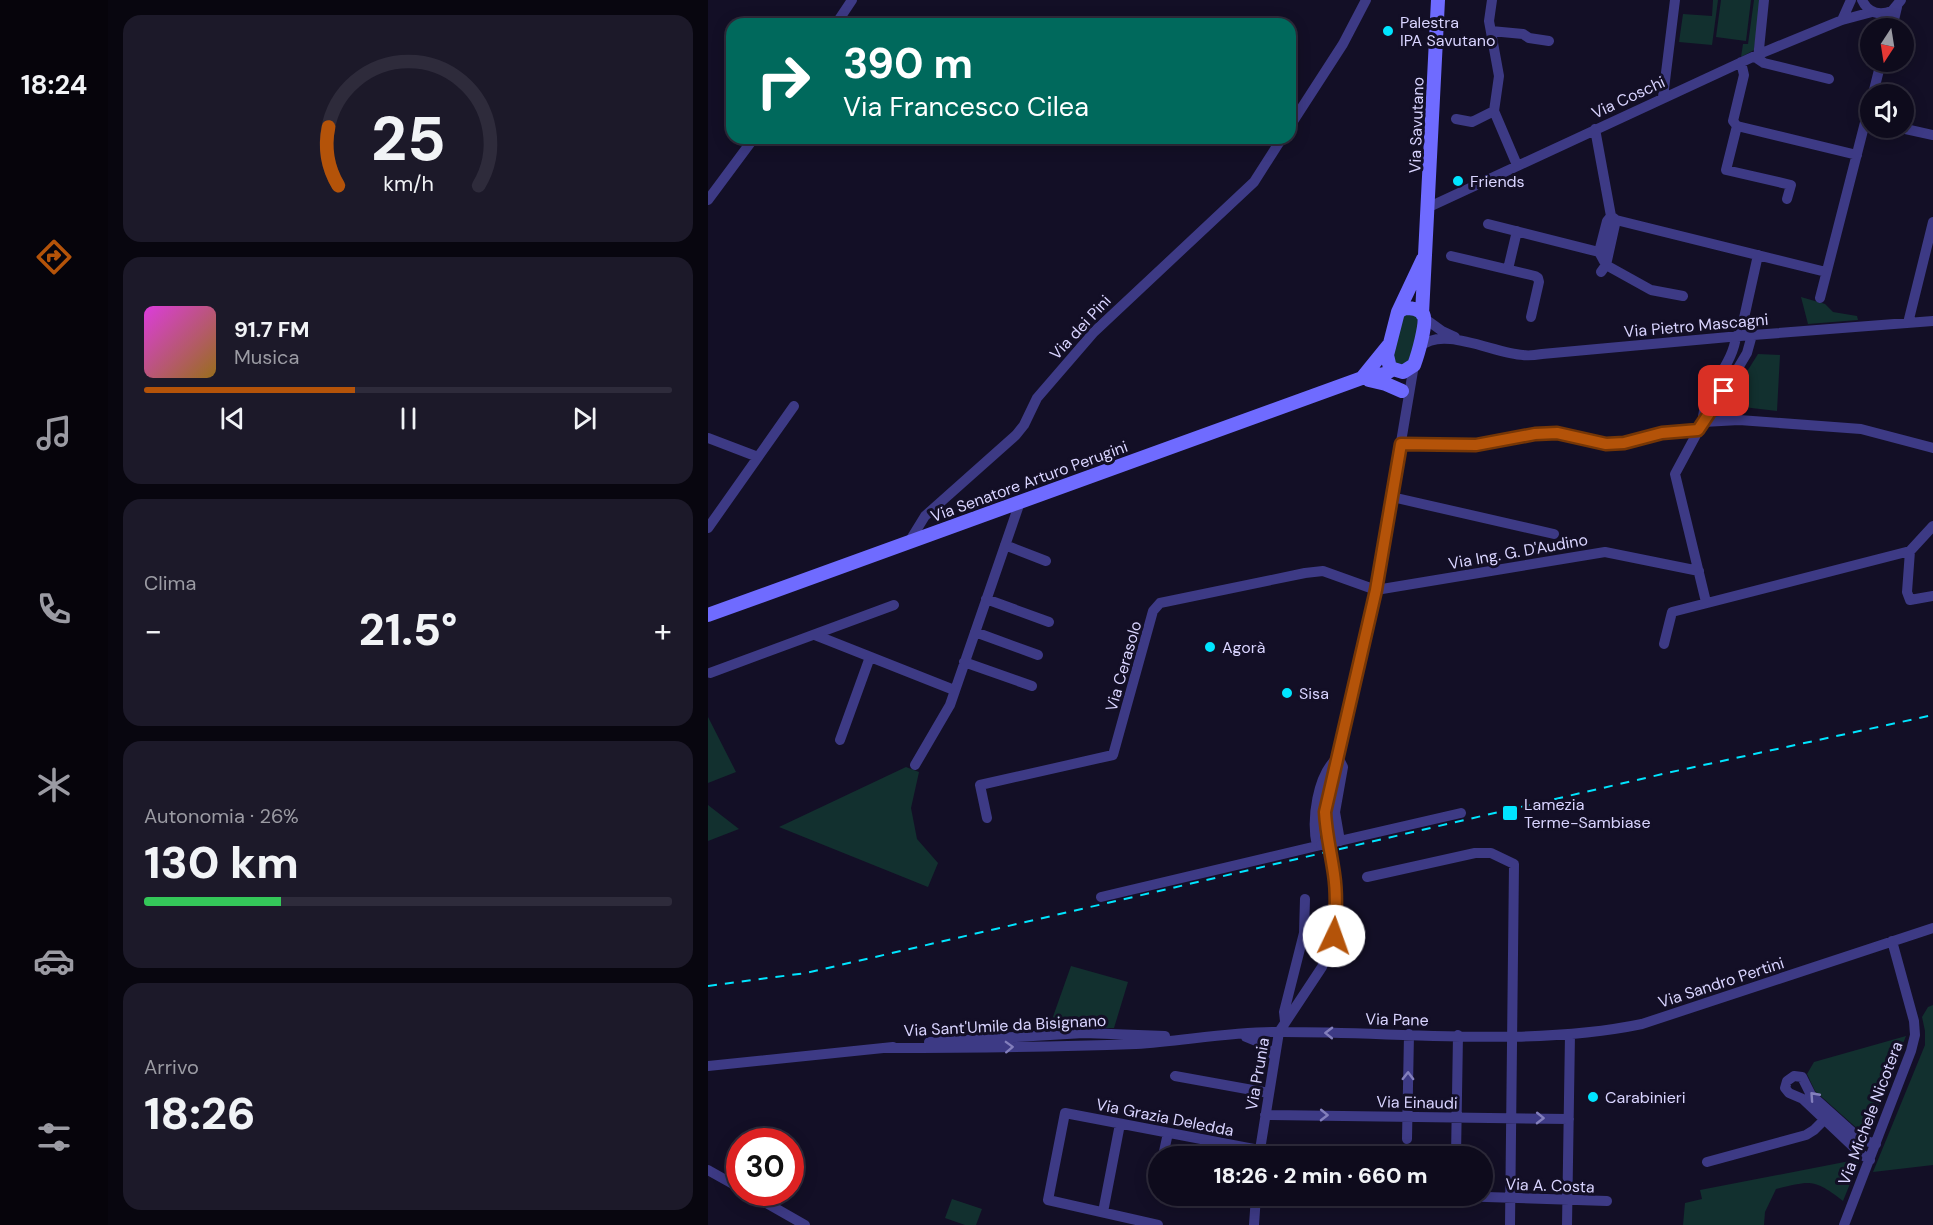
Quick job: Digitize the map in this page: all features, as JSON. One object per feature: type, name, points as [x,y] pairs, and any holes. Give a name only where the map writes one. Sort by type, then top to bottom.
[{"type":"street","points":[[840,18],[852,0]]},
{"type":"street","points":[[1296,117],[1343,44],[1366,0]]},
{"type":"street","name":"Via Savutano","points":[[1414,366],[1420,347],[1423,316],[1438,0]]},
{"type":"street","points":[[1492,0],[1489,21],[1499,76],[1494,111],[1517,165]]},
{"type":"street","points":[[1664,97],[1675,0]]},
{"type":"street","points":[[1764,0],[1758,59],[1764,63],[1829,79]]},
{"type":"street","points":[[1842,20],[1851,0]]},
{"type":"street","points":[[1862,0],[1881,18]]},
{"type":"street","points":[[1895,18],[1900,2]]},
{"type":"street","name":"Via Coschi","points":[[1429,207],[1757,55],[1842,20],[1875,13],[1885,14],[1900,2]]},
{"type":"street","points":[[1491,31],[1523,34],[1528,38],[1549,41]]},
{"type":"street","points":[[1741,62],[1744,75],[1733,121],[1737,126],[1857,155]]},
{"type":"street","points":[[1456,119],[1472,122],[1494,111]]},
{"type":"street","points":[[1737,126],[1726,170],[1791,185],[1787,199]]},
{"type":"street","points":[[1595,129],[1613,218],[1603,269]]},
{"type":"street","points":[[1914,131],[1933,135]]},
{"type":"street","points":[[1820,298],[1862,138]]},
{"type":"street","points":[[708,200],[750,144]]},
{"type":"street","name":"Via dei Pini","points":[[909,542],[925,516],[1016,435],[1024,425],[1037,398],[1094,332],[1254,182],[1278,144]]},
{"type":"street","points":[[1603,269],[1599,252],[1607,221],[1613,218],[1826,272]]},
{"type":"street","points":[[1908,323],[1933,222]]},
{"type":"street","points":[[1488,224],[1599,252]]},
{"type":"street","points":[[1508,269],[1517,231]]},
{"type":"street","points":[[1407,414],[1402,391],[1394,370],[1388,363],[1388,346],[1398,312],[1426,251]]},
{"type":"street","points":[[1700,426],[1702,409],[1735,348],[1758,255]]},
{"type":"street","points":[[1451,256],[1538,278],[1531,317]]},
{"type":"street","points":[[1603,269],[1652,290],[1683,296]]},
{"type":"street","points":[[1398,312],[1405,308],[1413,308],[1442,331],[1463,341]]},
{"type":"street","name":"Via Pietro Mascagni","points":[[1463,341],[1522,355],[1933,321]]},
{"type":"street","points":[[1706,602],[1675,474],[1700,426],[1713,410],[1747,353],[1752,335]]},
{"type":"street","points":[[1420,347],[1435,338],[1463,341]]},
{"type":"street","points":[[1388,346],[1362,378],[1402,391]]},
{"type":"street","points":[[1285,1021],[1322,967],[1334,936],[1336,917],[1334,876],[1326,834],[1325,812],[1376,590],[1414,366]]},
{"type":"street","name":"Via Senatore Arturo Perugini","points":[[708,615],[1362,378],[1394,370],[1403,372],[1414,366]]},
{"type":"street","points":[[708,528],[794,406]]},
{"type":"street","points":[[1401,444],[1476,445],[1535,434],[1557,433],[1606,444],[1624,443],[1662,433],[1740,420],[1861,429],[1933,448]]},
{"type":"street","points":[[708,438],[758,457]]},
{"type":"street","points":[[1392,498],[1554,534]]},
{"type":"street","points":[[915,765],[950,705],[1020,502]]},
{"type":"street","points":[[1664,644],[1672,612],[1910,552],[1933,526]]},
{"type":"street","points":[[1005,545],[1046,561]]},
{"type":"street","name":"Via Ing. G. D'Audino","points":[[1376,590],[1605,552],[1699,571]]},
{"type":"street","points":[[1910,552],[1907,592],[1911,600],[1933,596]]},
{"type":"street","name":"Via Cerasolo","points":[[987,818],[980,785],[1113,755],[1154,611],[1160,603],[1323,571],[1376,590]]},
{"type":"street","points":[[986,599],[1050,621]]},
{"type":"street","points":[[710,672],[894,605]]},
{"type":"street","points":[[975,632],[1038,655]]},
{"type":"street","points":[[815,635],[954,690]]},
{"type":"street","points":[[840,740],[870,657]]},
{"type":"street","points":[[964,662],[1032,686]]},
{"type":"street","points":[[1338,757],[1343,767],[1335,812],[1338,841]]},
{"type":"street","points":[[1319,846],[1315,820],[1322,778],[1328,767],[1338,757]]},
{"type":"street","points":[[1101,897],[1461,813]]},
{"type":"street","points":[[1367,877],[1475,853],[1491,854],[1514,864],[1514,1036],[1510,1225]]},
{"type":"street","points":[[1285,1021],[1284,1012],[1304,933],[1305,899]]},
{"type":"street","name":"Via Sandro Pertini","points":[[1514,1036],[1610,1031],[1642,1024],[1933,928]]},
{"type":"street","name":"Via Michele Nicotera","points":[[1844,1225],[1911,1052],[1915,1035],[1913,1013],[1892,941]]},
{"type":"street","points":[[1294,1008],[1292,1018],[1294,1026],[1308,1032]]},
{"type":"street","name":"Via Prunia","points":[[1260,1146],[1279,1032],[1285,1021]]},
{"type":"street","name":"Via Pane","points":[[1236,1035],[1308,1032],[1514,1036]]},
{"type":"street","points":[[1407,1139],[1409,1034]]},
{"type":"street","points":[[1567,1225],[1570,1034]]},
{"type":"street","points":[[1236,1035],[1256,1040],[1269,1048],[1275,1057]]},
{"type":"street","name":"Via Sant'Umile da Bisignano","points":[[708,1066],[887,1048],[1137,1044],[1236,1035]]},
{"type":"street","points":[[1456,1146],[1458,1035]]},
{"type":"street","points":[[1175,1076],[1269,1094]]},
{"type":"street","points":[[1870,1160],[1803,1099],[1786,1091],[1790,1078],[1802,1077],[1811,1095],[1860,1139],[1876,1144]]},
{"type":"street","name":"Via Grazia Deledda","points":[[1103,1212],[1048,1200],[1065,1113],[1233,1146]]},
{"type":"street","name":"Via Einaudi","points":[[1265,1114],[1569,1119]]},
{"type":"street","points":[[1707,1162],[1806,1135],[1824,1120]]},
{"type":"street","points":[[1120,1124],[1103,1212],[1158,1225]]},
{"type":"street","points":[[1165,1146],[1168,1133]]},
{"type":"street","points":[[708,1170],[726,1180]]},
{"type":"street","name":"Via A. Costa","points":[[1493,1197],[1607,1201]]},
{"type":"street","points":[[772,1206],[805,1225]]},
{"type":"street","points":[[1254,1225],[1255,1206]]},
{"type":"green space","points":[[1713,0],[1718,0],[1712,45],[1679,42],[1683,14],[1712,16]]},
{"type":"green space","points":[[1721,0],[1751,0],[1746,41],[1716,37]]},
{"type":"green space","points":[[1754,0],[1761,0],[1754,50],[1741,57],[1743,44],[1748,44]]},
{"type":"green space","points":[[1801,297],[1825,304],[1833,312],[1857,316],[1858,320],[1808,324]]},
{"type":"green space","points":[[1408,312],[1418,316],[1416,342],[1407,364],[1396,366],[1391,350],[1400,319]]},
{"type":"green space","points":[[1758,354],[1780,355],[1777,411],[1726,405]]},
{"type":"green space","points":[[708,717],[736,772],[708,783]]},
{"type":"green space","points":[[906,767],[919,772],[911,808],[917,839],[938,863],[928,887],[779,827]]},
{"type":"green space","points":[[708,805],[739,829],[708,841]]},
{"type":"green space","points":[[1071,966],[1128,982],[1114,1028],[1049,1028]]},
{"type":"green space","points":[[1933,1005],[1933,1165],[1873,1172],[1925,1045],[1922,1017],[1928,1007]]},
{"type":"green space","points":[[1906,1036],[1869,1130],[1860,1131],[1815,1091],[1807,1074],[1814,1062]]},
{"type":"green space","points":[[1860,1159],[1843,1201],[1818,1185],[1797,1184],[1776,1189],[1765,1212],[1764,1225],[1683,1225],[1685,1203],[1702,1199],[1700,1190]]},
{"type":"green space","points":[[952,1199],[982,1209],[976,1225],[965,1225],[945,1218]]},
{"type":"railway","points":[[708,986],[806,973],[1667,773],[1933,715]]},
{"type":"place","name":"Palestra IPA Savutano","points":[[1388,31]]},
{"type":"place","name":"Friends","points":[[1458,181]]},
{"type":"place","name":"Agorà","points":[[1210,647]]},
{"type":"place","name":"Sisa","points":[[1287,693]]},
{"type":"place","name":"Lamezia Terme-Sambiase","points":[[1510,813]]},
{"type":"place","name":"Carabinieri","points":[[1593,1097]]},
{"type":"route","points":[[1334,936],[1336,917],[1334,876],[1326,834],[1325,812],[1371,615],[1401,444],[1476,445],[1535,434],[1557,433],[1606,444],[1624,443],[1662,433],[1698,430],[1724,391]]}]
